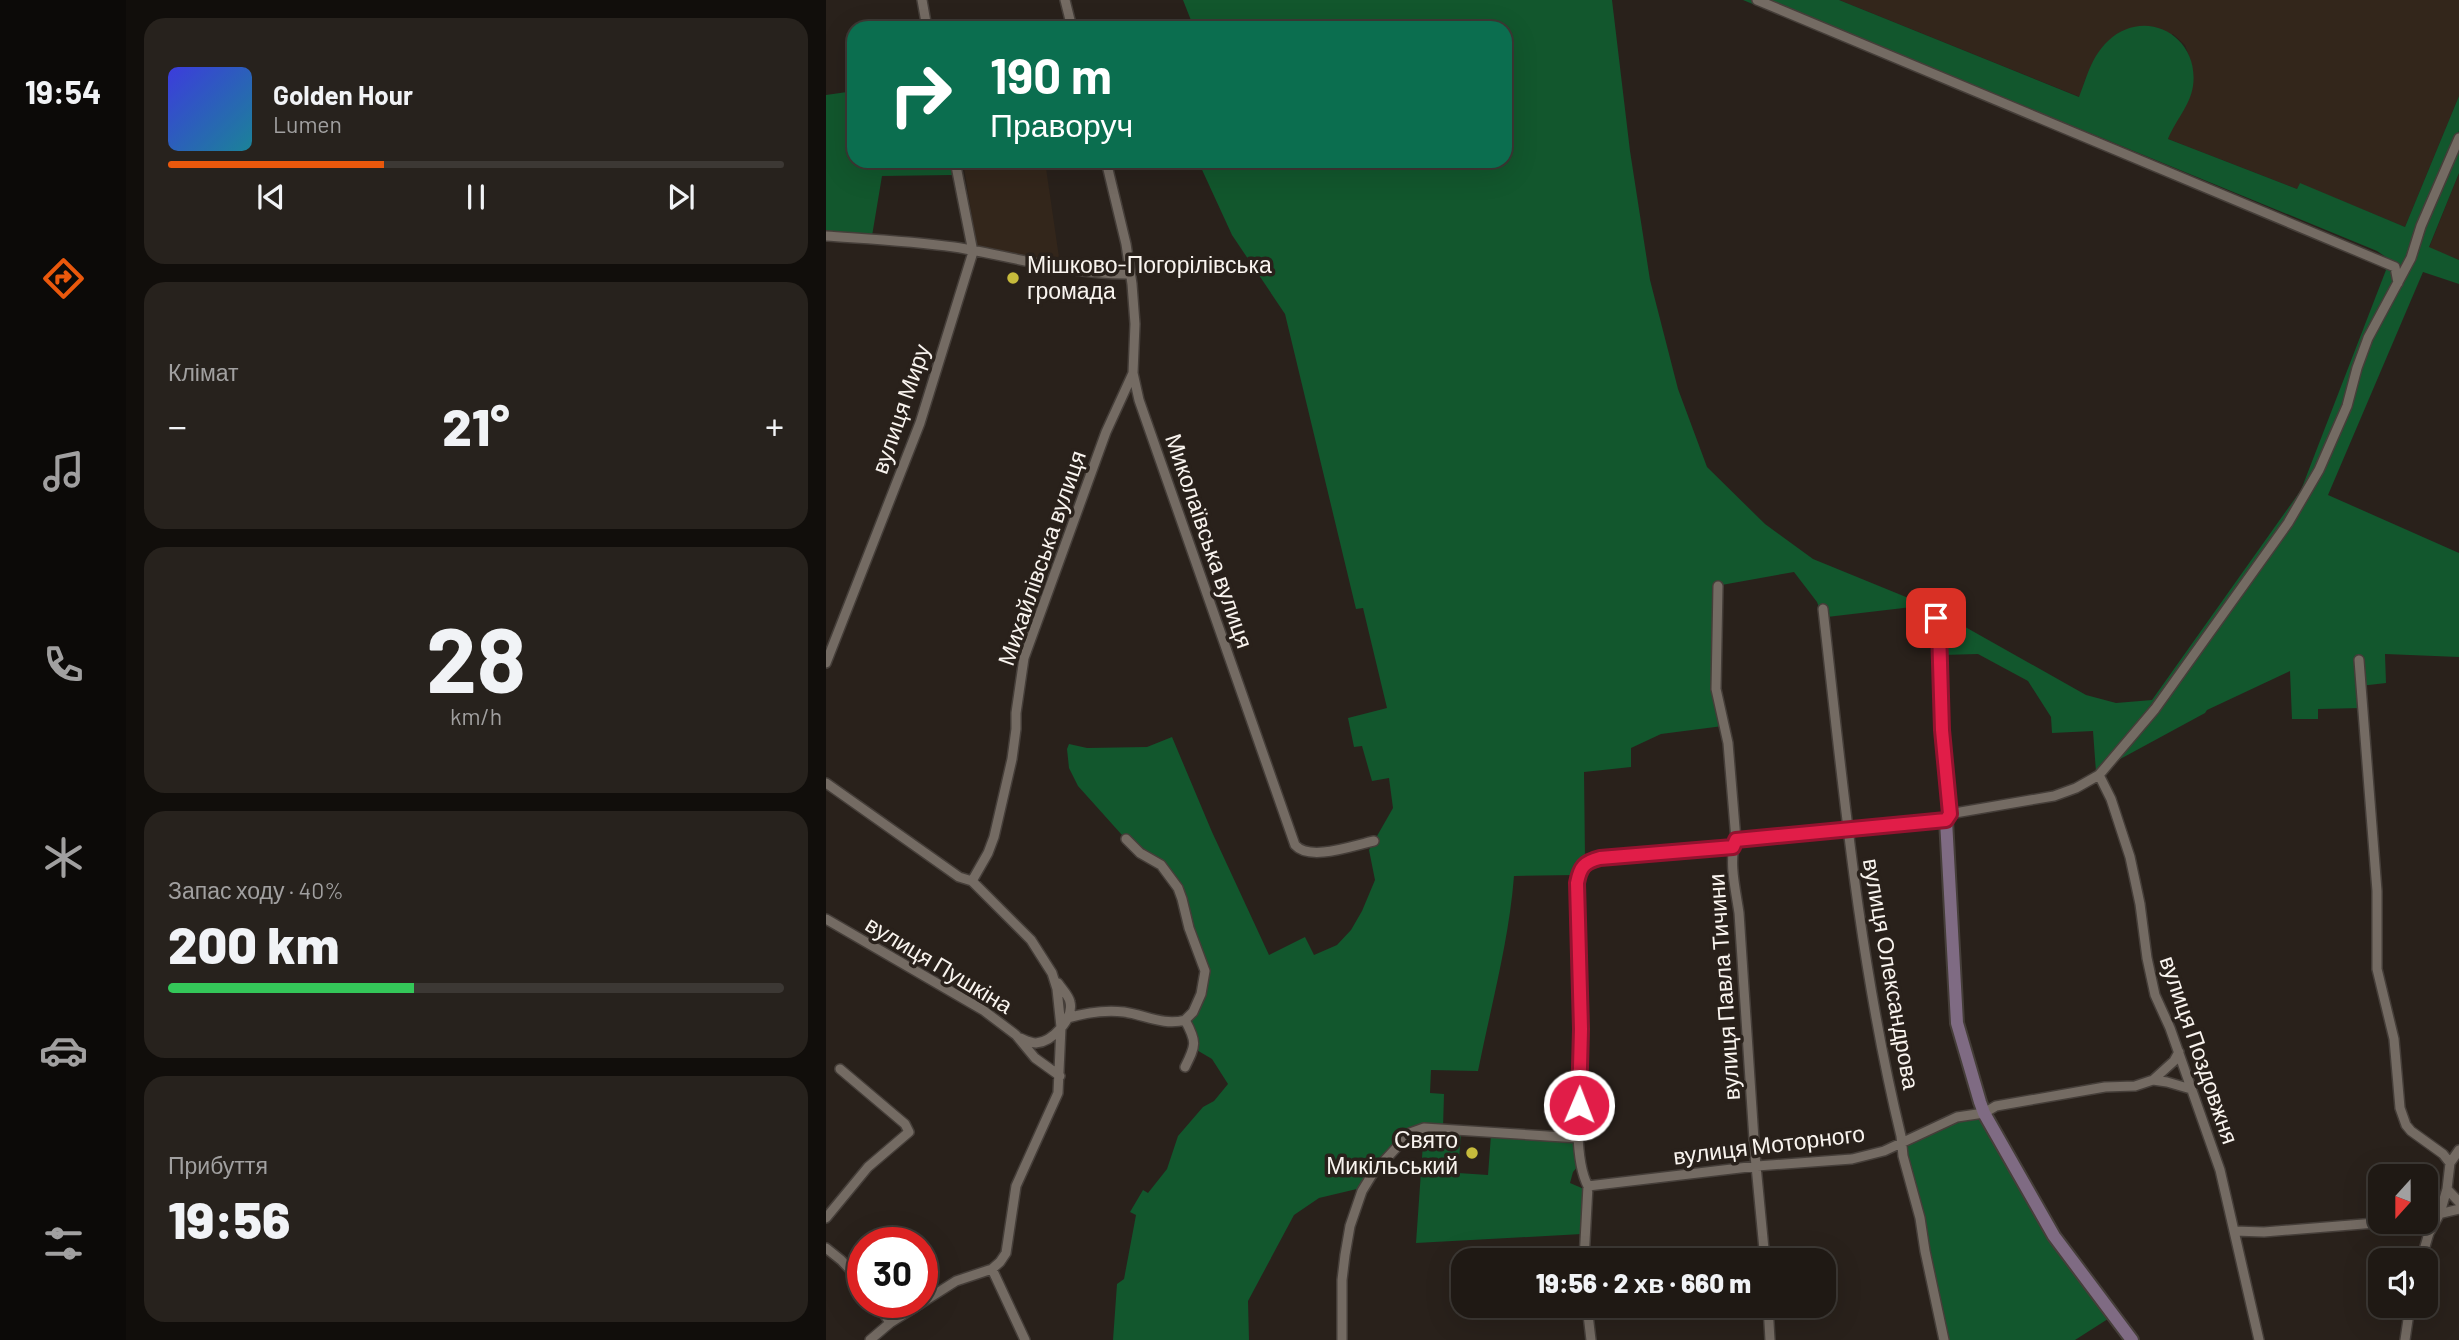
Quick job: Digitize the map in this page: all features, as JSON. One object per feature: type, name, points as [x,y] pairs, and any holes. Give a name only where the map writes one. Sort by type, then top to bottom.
[{"type":"street","points":[[922,0],[926,21]]},
{"type":"street","points":[[1065,0],[1071,21]]},
{"type":"street","points":[[1757,0],[2400,268]]},
{"type":"street","points":[[1585,1248],[1588,1186],[1580,1166],[1579,1138],[1579,870],[1589,861],[1600,858],[1948,817],[2054,796],[2099,775],[2155,709],[2305,495],[2347,406],[2368,338],[2398,283],[2400,268],[2411,258],[2421,226],[2459,138]]},
{"type":"street","name":"вулиця Миру","points":[[826,663],[920,423],[973,252],[955,168]]},
{"type":"street","name":"Миколаївська вулиця","points":[[1108,168],[1126,244],[1135,324],[1133,373],[1144,416],[1295,845],[1303,852],[1316,853],[1374,841]]},
{"type":"street","points":[[826,236],[956,247],[1110,274],[1129,274]]},
{"type":"street","name":"Михайлівська вулиця","points":[[972,881],[994,837],[1012,759],[1024,658],[1106,432],[1133,373]]},
{"type":"street","name":"вулиця Павла Тичини","points":[[1718,586],[1716,689],[1728,743],[1764,1248]]},
{"type":"street","name":"вулиця Олександрова","points":[[1823,609],[1847,828],[1874,1008],[1903,1156],[1920,1217],[1944,1340]]},
{"type":"street","points":[[1936,618],[1939,629],[1957,1023],[1984,1113],[2054,1236],[2132,1340]]},
{"type":"street","points":[[2359,660],[2377,891],[2377,969],[2394,1040],[2400,1108],[2411,1131],[2450,1163]]},
{"type":"street","name":"вулиця Поздовжня","points":[[2099,775],[2111,799],[2130,856],[2151,978],[2220,1170],[2259,1340]]},
{"type":"street","points":[[826,783],[958,877],[972,881],[1031,940],[1071,1005],[1068,1018],[1053,1035],[1038,1043],[1018,1037]]},
{"type":"street","points":[[1068,1018],[1081,1014],[1112,1012],[1170,1022],[1185,1020],[1193,1013],[1201,994],[1205,971],[1178,888],[1161,865],[1140,853],[1126,839]]},
{"type":"street","name":"вулиця Пушкіна","points":[[826,919],[983,1010],[1018,1037],[1035,1058],[1060,1076]]},
{"type":"street","points":[[870,1340],[890,1322],[956,1281],[992,1269],[1006,1253],[1016,1186],[1051,1114],[1058,1093],[1061,1027],[1055,979]]},
{"type":"street","points":[[1185,1020],[1195,1041],[1194,1050],[1185,1067]]},
{"type":"street","points":[[2153,1080],[2174,1061],[2179,1052]]},
{"type":"street","points":[[826,1217],[868,1167],[909,1132],[905,1124],[841,1069]]},
{"type":"street","name":"вулиця Моторного","points":[[1588,1186],[1852,1158],[1884,1151],[1957,1117],[1984,1113],[1996,1106],[2105,1087],[2135,1086],[2153,1080],[2191,1089]]},
{"type":"street","points":[[1342,1340],[1342,1280],[1350,1227],[1365,1184],[1411,1131],[1424,1128],[1579,1138]]},
{"type":"street","points":[[2425,1248],[2440,1213],[2447,1189],[2450,1163],[2459,1150]]},
{"type":"street","points":[[2447,1189],[2459,1202]]},
{"type":"street","points":[[2440,1213],[2459,1209]]},
{"type":"street","points":[[2234,1231],[2310,1230],[2368,1224]]},
{"type":"street","points":[[826,1248],[847,1266]]},
{"type":"street","points":[[992,1269],[1025,1340]]},
{"type":"street","points":[[887,1318],[890,1322]]},
{"type":"street","points":[[1588,1318],[1591,1340]]},
{"type":"street","points":[[1769,1318],[1770,1340]]},
{"type":"street","points":[[2405,1340],[2408,1318]]},
{"type":"shaded area","points":[[1839,0],[2459,0],[2459,96],[2405,227],[2300,184],[2297,189],[2168,139],[2191,62],[2185,45],[2173,34],[2086,77],[2080,97]]},
{"type":"shaded area","points":[[964,168],[1046,168],[1060,264],[981,250],[977,247]]},
{"type":"shaded area","points":[[2459,173],[2459,260],[2429,248]]},
{"type":"green space","points":[[1183,0],[1612,0],[1630,151],[1650,280],[1678,389],[1707,467],[1765,524],[1813,559],[1928,606],[2086,695],[2116,703],[2152,700],[2301,490],[2386,270],[2380,262],[1743,0],[1756,0],[2371,252],[2393,267],[2396,278],[2307,489],[2153,707],[2096,772],[2093,731],[2052,733],[2051,717],[2028,681],[1978,654],[1942,655],[1935,625],[1927,614],[1920,610],[1912,607],[1827,617],[1794,572],[1716,586],[1715,688],[1723,726],[1661,734],[1631,748],[1631,767],[1584,772],[1585,858],[1588,860],[1575,875],[1514,876],[1504,949],[1478,1071],[1431,1070],[1430,1093],[1444,1094],[1443,1128],[1414,1128],[1361,1188],[1319,1198],[1294,1215],[1248,1301],[1249,1340],[1113,1340],[1117,1284],[1124,1279],[1136,1215],[1130,1212],[1143,1190],[1148,1193],[1167,1169],[1178,1136],[1228,1084],[1212,1059],[1195,1049],[1189,1015],[1203,972],[1181,900],[1156,862],[1139,854],[1078,786],[1069,768],[1069,744],[1087,748],[1147,747],[1172,737],[1269,955],[1305,937],[1314,955],[1337,945],[1351,930],[1375,880],[1369,850],[1393,808],[1389,778],[1372,781],[1362,746],[1354,747],[1348,718],[1387,708],[1363,608],[1356,609],[1285,314],[1232,235],[1201,168],[1512,168],[1512,21],[1191,21]]},
{"type":"green space","points":[[1766,0],[1839,0],[2079,97],[2093,60],[2108,41],[2123,31],[2138,26],[2153,27],[2167,32],[2179,41],[2188,53],[2193,68],[2191,93],[2168,139],[2297,189],[2300,183],[2405,227],[2459,96],[2459,131],[2402,267],[2377,251]]},
{"type":"green space","points":[[847,92],[847,168],[950,168],[952,175],[882,176],[872,236],[826,232],[826,95]]},
{"type":"green space","points":[[2459,145],[2459,173],[2429,247],[2459,260],[2459,284],[2423,272],[2328,495],[2459,553],[2459,657],[2385,654],[2386,683],[2360,686],[2362,708],[2318,709],[2318,719],[2292,719],[2290,671],[2207,710],[2111,764],[2307,496],[2358,368]]},
{"type":"green space","points":[[1974,1116],[1981,1119],[2111,1317],[2075,1340],[1946,1340],[1904,1156],[1906,1145],[1958,1119]]},
{"type":"green space","points":[[1424,1129],[1461,1133],[1458,1173],[1488,1175],[1491,1135],[1569,1139],[1576,1143],[1578,1166],[1570,1183],[1584,1189],[1582,1234],[1416,1243]]},
{"type":"place","name":"Мішково-Погорілівська громада","points":[[1013,278]]},
{"type":"place","name":"Свято Микільський","points":[[1472,1153]]},
{"type":"route","points":[[1579,1105],[1579,870],[1589,861],[1600,858],[1733,847],[1736,840],[1946,820],[1950,814],[1942,730],[1939,629],[1936,618]]}]
